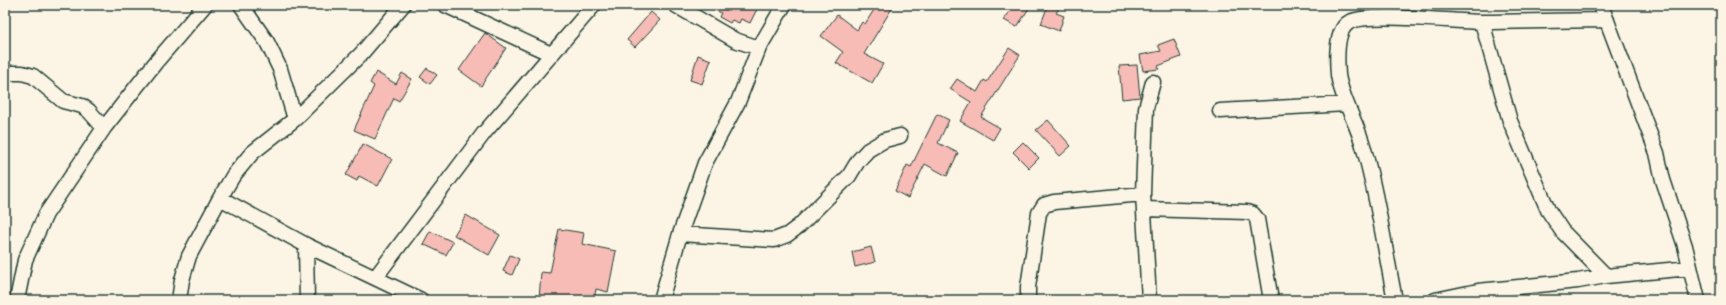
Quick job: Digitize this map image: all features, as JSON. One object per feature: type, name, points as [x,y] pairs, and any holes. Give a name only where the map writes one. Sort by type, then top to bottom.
[{"type":"street","points":[[17,300],[25,260],[46,214],[104,128],[156,62],[205,5]]},
{"type":"street","points":[[240,5],[267,42],[280,69],[295,119]]},
{"type":"street","points":[[178,300],[189,256],[233,176],[252,153],[295,119],[361,54],[403,5]]},
{"type":"street","points":[[445,5],[551,54]]},
{"type":"street","points":[[375,278],[484,133],[594,5]]},
{"type":"street","points":[[675,5],[735,40],[759,48]]},
{"type":"street","points":[[662,300],[680,234],[705,164],[738,102],[759,48],[784,5]]},
{"type":"street","points":[[1601,5],[1657,153],[1663,180],[1685,246],[1698,300]]},
{"type":"street","points":[[1395,300],[1375,195],[1364,147],[1338,76],[1337,50],[1341,32],[1346,24],[1355,19],[1400,18],[1482,22],[1606,20]]},
{"type":"street","points":[[1482,22],[1510,121],[1548,210],[1562,231],[1606,276]]},
{"type":"street","points":[[5,73],[22,73],[33,76],[63,101],[72,102],[85,109],[104,128]]},
{"type":"street","points":[[1149,300],[1143,194],[1146,108],[1153,82]]},
{"type":"street","points":[[1220,112],[1347,104]]},
{"type":"street","points":[[680,234],[774,240],[787,235],[844,181],[868,150],[884,140],[900,136]]},
{"type":"street","points":[[1028,300],[1028,287],[1039,213],[1044,205],[1054,202],[1143,194]]},
{"type":"street","points":[[220,198],[306,245],[422,300]]},
{"type":"street","points":[[1144,209],[1247,212],[1253,214],[1257,219],[1271,300]]},
{"type":"street","points":[[306,245],[307,300]]},
{"type":"street","points":[[1435,300],[1478,291],[1690,268]]},
{"type":"building","points":[[705,5],[759,5],[750,23],[741,19],[739,23],[732,20],[730,23],[719,17],[721,13]]},
{"type":"building","points":[[877,5],[894,5],[864,54],[883,64],[872,83],[836,63],[843,52],[821,36],[837,15],[857,30],[862,22],[865,24]]},
{"type":"building","points":[[1014,5],[1031,5],[1017,27],[1004,20]]},
{"type":"building","points":[[1048,5],[1061,5],[1056,13],[1064,16],[1059,31],[1041,24]]},
{"type":"building","points":[[651,12],[660,20],[635,47],[627,40]]},
{"type":"building","points":[[485,33],[506,48],[481,86],[459,70]]},
{"type":"building","points":[[1174,39],[1181,57],[1158,66],[1159,69],[1143,71],[1140,55],[1161,51],[1158,45]]},
{"type":"building","points":[[1009,48],[1020,55],[981,117],[1000,128],[993,140],[960,121],[971,102],[950,89],[957,79],[977,92],[984,80],[987,82]]},
{"type":"building","points":[[698,55],[711,60],[702,84],[690,80]]},
{"type":"building","points":[[1137,65],[1140,97],[1122,99],[1119,66]]},
{"type":"building","points":[[427,68],[437,75],[430,84],[420,77]]},
{"type":"building","points":[[376,72],[396,84],[402,73],[412,79],[399,101],[394,98],[375,139],[354,130],[374,86],[370,83]]},
{"type":"building","points":[[937,114],[949,120],[938,143],[958,153],[947,176],[925,164],[908,198],[895,191],[907,165],[911,167]]},
{"type":"building","points":[[1048,120],[1071,146],[1060,156],[1036,130]]},
{"type":"building","points":[[1023,142],[1039,158],[1029,168],[1013,152]]},
{"type":"building","points":[[363,144],[392,159],[378,186],[359,176],[357,181],[346,175]]},
{"type":"building","points":[[466,215],[500,235],[489,255],[454,235]]},
{"type":"building","points":[[559,229],[584,233],[582,244],[616,251],[608,292],[596,289],[594,300],[539,300],[541,272],[550,273]]},
{"type":"building","points":[[430,231],[453,242],[446,255],[423,244]]},
{"type":"building","points":[[871,247],[875,262],[855,267],[852,252]]},
{"type":"building","points":[[510,255],[519,259],[512,275],[503,271]]}]
